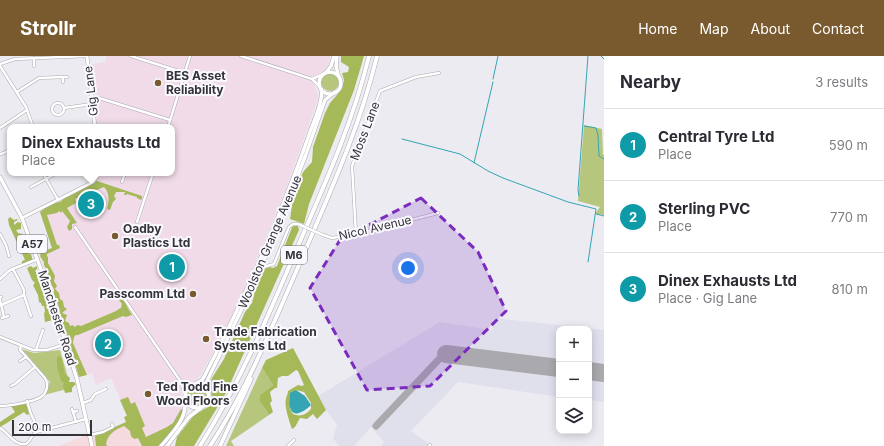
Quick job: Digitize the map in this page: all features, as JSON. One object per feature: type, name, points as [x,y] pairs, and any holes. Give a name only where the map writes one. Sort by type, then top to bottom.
[{"type":"highway","name":"M6","points":[[200,446],[232,392],[285,277],[343,139],[369,56]]},
{"type":"highway","name":"M6","points":[[210,446],[240,398],[256,364],[349,147],[362,110],[377,56]]},
{"type":"highway","name":"M6","points":[[220,446],[249,384],[256,364]]},
{"type":"main road","points":[[334,56],[331,66],[323,74],[320,80],[321,88],[329,93],[334,92],[340,87],[341,82],[336,66],[338,56]]},
{"type":"main road","points":[[323,74],[330,72],[337,74],[339,77]]},
{"type":"main road","name":"Woolston Grange Avenue","points":[[192,385],[202,380],[205,375],[259,263],[322,99],[321,88]]},
{"type":"main road","name":"Woolston Grange Avenue","points":[[208,393],[206,385],[207,381],[247,300],[292,192],[325,100],[334,92]]},
{"type":"main road","name":"Manchester Road","points":[[0,177],[22,218],[38,260],[66,344],[83,403],[91,445]]},
{"type":"main road","points":[[161,446],[184,415],[187,389],[192,385],[200,385],[206,389],[208,393],[207,401],[189,417],[167,446]]},
{"type":"main road","points":[[185,396],[188,404],[194,408],[201,407]]},
{"type":"street","points":[[32,124],[27,110],[0,65],[15,58],[87,56]]},
{"type":"street","name":"Gig Lane","points":[[87,56],[95,124]]},
{"type":"street","points":[[131,56],[184,73]]},
{"type":"street","points":[[169,124],[190,56]]},
{"type":"street","points":[[242,56],[312,79],[321,88]]},
{"type":"street","points":[[34,58],[34,66]]},
{"type":"street","points":[[312,79],[323,74]]},
{"type":"street","name":"Moss Lane","points":[[356,234],[352,166],[380,91],[416,77],[439,74]]},
{"type":"street","points":[[63,77],[63,82]]},
{"type":"street","points":[[17,92],[39,78],[67,77]]},
{"type":"street","points":[[99,98],[170,120]]},
{"type":"street","points":[[58,102],[62,104],[64,108],[62,113],[58,115],[55,114],[52,109],[53,105],[58,102]]},
{"type":"street","points":[[64,108],[92,104]]},
{"type":"street","points":[[0,128],[27,110]]},
{"type":"street","points":[[44,176],[58,200]]},
{"type":"street","points":[[31,188],[52,176]]},
{"type":"street","points":[[22,218],[93,182],[96,176]]},
{"type":"street","points":[[122,182],[125,176]]},
{"type":"street","points":[[137,222],[152,176]]},
{"type":"street","name":"Nicol Avenue","points":[[269,265],[275,262],[289,227],[293,224],[298,224],[332,238],[356,234],[438,213]]},
{"type":"street","points":[[75,227],[181,382],[186,386],[192,385]]},
{"type":"street","points":[[0,234],[6,246],[8,256]]},
{"type":"street","points":[[260,268],[269,265],[265,257]]},
{"type":"street","points":[[0,278],[13,269],[38,260]]},
{"type":"street","points":[[13,269],[24,290],[24,295],[31,316]]},
{"type":"street","points":[[1,305],[24,295]]},
{"type":"street","points":[[0,298],[3,317],[8,316]]},
{"type":"street","points":[[36,350],[43,330]]},
{"type":"street","points":[[0,337],[33,350],[49,349],[66,344]]},
{"type":"street","points":[[0,406],[42,397],[46,389],[48,383],[20,350],[21,345]]},
{"type":"street","points":[[20,361],[26,357]]},
{"type":"street","points":[[11,386],[35,367]]},
{"type":"street","points":[[181,382],[185,396]]},
{"type":"street","points":[[83,403],[91,400],[95,394],[105,390],[106,395]]},
{"type":"street","points":[[27,401],[39,431]]},
{"type":"street","points":[[76,422],[72,410],[77,411]]},
{"type":"street","points":[[0,428],[20,445],[27,443],[33,434],[39,431],[86,419]]},
{"type":"street","points":[[90,435],[106,431],[113,427],[112,424]]},
{"type":"street","points":[[288,446],[294,440]]},
{"type":"highlighted area","points":[[421,198],[478,252],[506,311],[430,386],[367,390],[310,288],[340,240]]},
{"type":"shaded area","points":[[107,56],[330,56],[329,63],[314,85],[319,97],[282,199],[242,294],[223,334],[200,376],[181,394],[183,406],[179,418],[154,446],[140,446],[124,417],[127,415],[111,378],[96,385],[92,373],[79,377],[39,254],[41,253],[40,252],[52,248],[40,212],[97,184],[98,176],[175,176],[175,124],[97,124],[92,64],[105,62]]},
{"type":"shaded area","points":[[495,318],[568,326],[556,326],[556,397],[458,382],[411,431],[429,444],[427,446],[382,446],[381,445],[384,442],[371,427],[354,446],[339,446],[333,438],[337,425],[318,396],[440,322],[492,330]]},
{"type":"shaded area","points":[[592,329],[604,330],[604,402],[592,400]]},
{"type":"shaded area","points":[[126,422],[140,446],[58,446],[84,436],[94,436],[113,430]]},
{"type":"green space","points":[[341,56],[364,56],[354,90],[309,204],[304,224],[290,219],[293,199],[303,172],[312,162],[313,147],[325,113],[330,103],[342,89],[344,80],[342,73],[348,72],[349,67],[341,62]]},
{"type":"green space","points":[[330,73],[336,76],[339,82],[336,88],[330,91],[324,88],[321,82],[324,76]]},
{"type":"green space","points":[[584,125],[602,129],[604,155],[604,215],[595,214],[600,207],[578,201]]},
{"type":"green space","points":[[97,181],[142,196],[142,199],[141,200],[127,194],[124,195],[125,192],[116,192],[114,196],[116,199],[110,210],[107,209],[109,201],[106,189],[104,187],[75,199],[76,203],[67,208],[77,223],[72,224],[72,229],[69,231],[67,227],[70,221],[62,211],[61,213],[59,211],[57,213],[47,215],[57,245],[59,245],[60,248],[47,254],[48,263],[55,276],[54,281],[57,286],[55,289],[59,293],[60,299],[63,301],[64,307],[67,309],[62,313],[67,315],[65,321],[69,323],[70,326],[81,326],[122,307],[122,304],[116,296],[118,293],[127,304],[127,307],[132,315],[126,317],[123,316],[74,337],[73,343],[87,375],[79,377],[67,335],[63,329],[59,307],[54,296],[54,289],[44,262],[40,256],[41,252],[52,248],[40,212]]},
{"type":"green space","points":[[10,217],[14,220],[18,220],[14,222],[14,225],[18,222],[21,223],[21,229],[16,230],[18,233],[22,234],[24,239],[27,239],[25,245],[29,254],[31,254],[33,261],[22,264],[22,261],[25,260],[9,225],[8,219]]},
{"type":"green space","points":[[298,226],[299,230],[226,393],[194,446],[175,446],[177,437],[194,415],[208,407],[212,398],[210,384],[212,378],[224,359],[245,312],[252,303],[264,269],[277,266],[292,227]]},
{"type":"green space","points":[[31,266],[33,268],[37,266],[35,271],[38,274],[37,277],[42,290],[43,287],[46,286],[49,292],[50,300],[46,307],[53,316],[51,317],[53,320],[45,322],[44,306],[42,306],[39,302],[38,295],[33,285],[35,283],[32,280],[27,268]]},
{"type":"green space","points":[[293,348],[326,410],[317,419],[313,414],[307,419],[300,418],[295,427],[292,429],[286,409],[286,398],[288,391],[298,385],[304,385],[298,371],[296,370],[288,376],[278,378],[277,388],[270,392],[272,401],[270,403],[273,412],[269,415],[259,400],[260,395],[273,385],[262,368],[266,360]],"holes":[[[296,390],[304,392],[311,403],[311,409],[303,415],[293,414],[290,409],[290,396]]]},
{"type":"green space","points":[[22,349],[34,353],[60,350],[71,388],[44,395],[50,382]]},
{"type":"green space","points":[[60,356],[65,374],[70,378],[69,382],[74,382],[76,384],[72,388],[72,392],[65,393],[63,386],[64,383],[61,381],[57,367],[57,357]]},
{"type":"green space","points":[[262,368],[273,385],[260,395],[259,400],[269,415],[231,441],[234,446],[226,446]]},
{"type":"green space","points":[[197,386],[204,389],[207,396],[204,403],[197,406],[190,403],[187,396],[190,389]]},
{"type":"green space","points":[[128,397],[131,404],[135,402],[145,426],[142,428],[146,437],[173,423],[181,409],[184,411],[173,430],[158,446],[142,446],[138,438],[134,439],[131,436],[130,431],[124,426],[110,435],[106,445],[108,446],[96,446],[95,436],[126,422],[124,417],[127,416],[120,400]]},
{"type":"green space","points":[[26,403],[29,414],[27,415],[24,412],[0,427],[0,422],[15,412],[11,406]]},
{"type":"water","points":[[296,390],[305,396],[311,405],[300,413],[294,413],[290,407],[290,393]]},
{"type":"waterway","points":[[493,79],[498,56]]},
{"type":"waterway","points":[[579,196],[578,190],[588,56]]},
{"type":"waterway","points":[[601,56],[604,59]]},
{"type":"waterway","points":[[474,163],[493,82]]},
{"type":"waterway","points":[[584,126],[596,128],[598,135],[599,156],[604,159]]},
{"type":"waterway","points":[[402,139],[460,154],[503,178],[568,202],[596,209],[588,262]]},
{"type":"waterway","points":[[596,214],[604,216]]},
{"type":"taxiway","points":[[376,426],[443,355],[446,354]]},
{"type":"runway","points":[[446,354],[556,368]]},
{"type":"runway","points":[[592,371],[604,373]]},
{"type":"place","name":"BES Asset Reliability","points":[[158,83]]},
{"type":"place","name":"Dinex Exhausts Ltd","points":[[91,204]]},
{"type":"place","name":"Oadby Plastics Ltd","points":[[115,236]]},
{"type":"place","name":"Central Tyre Ltd","points":[[172,267]]},
{"type":"place","name":"Passcomm Ltd","points":[[193,294]]},
{"type":"place","name":"Trade Fabrication Systems Ltd","points":[[206,339]]},
{"type":"place","name":"Sterling PVC","points":[[108,344]]},
{"type":"place","name":"Ted Todd Fine Wood Floors","points":[[148,394]]}]
